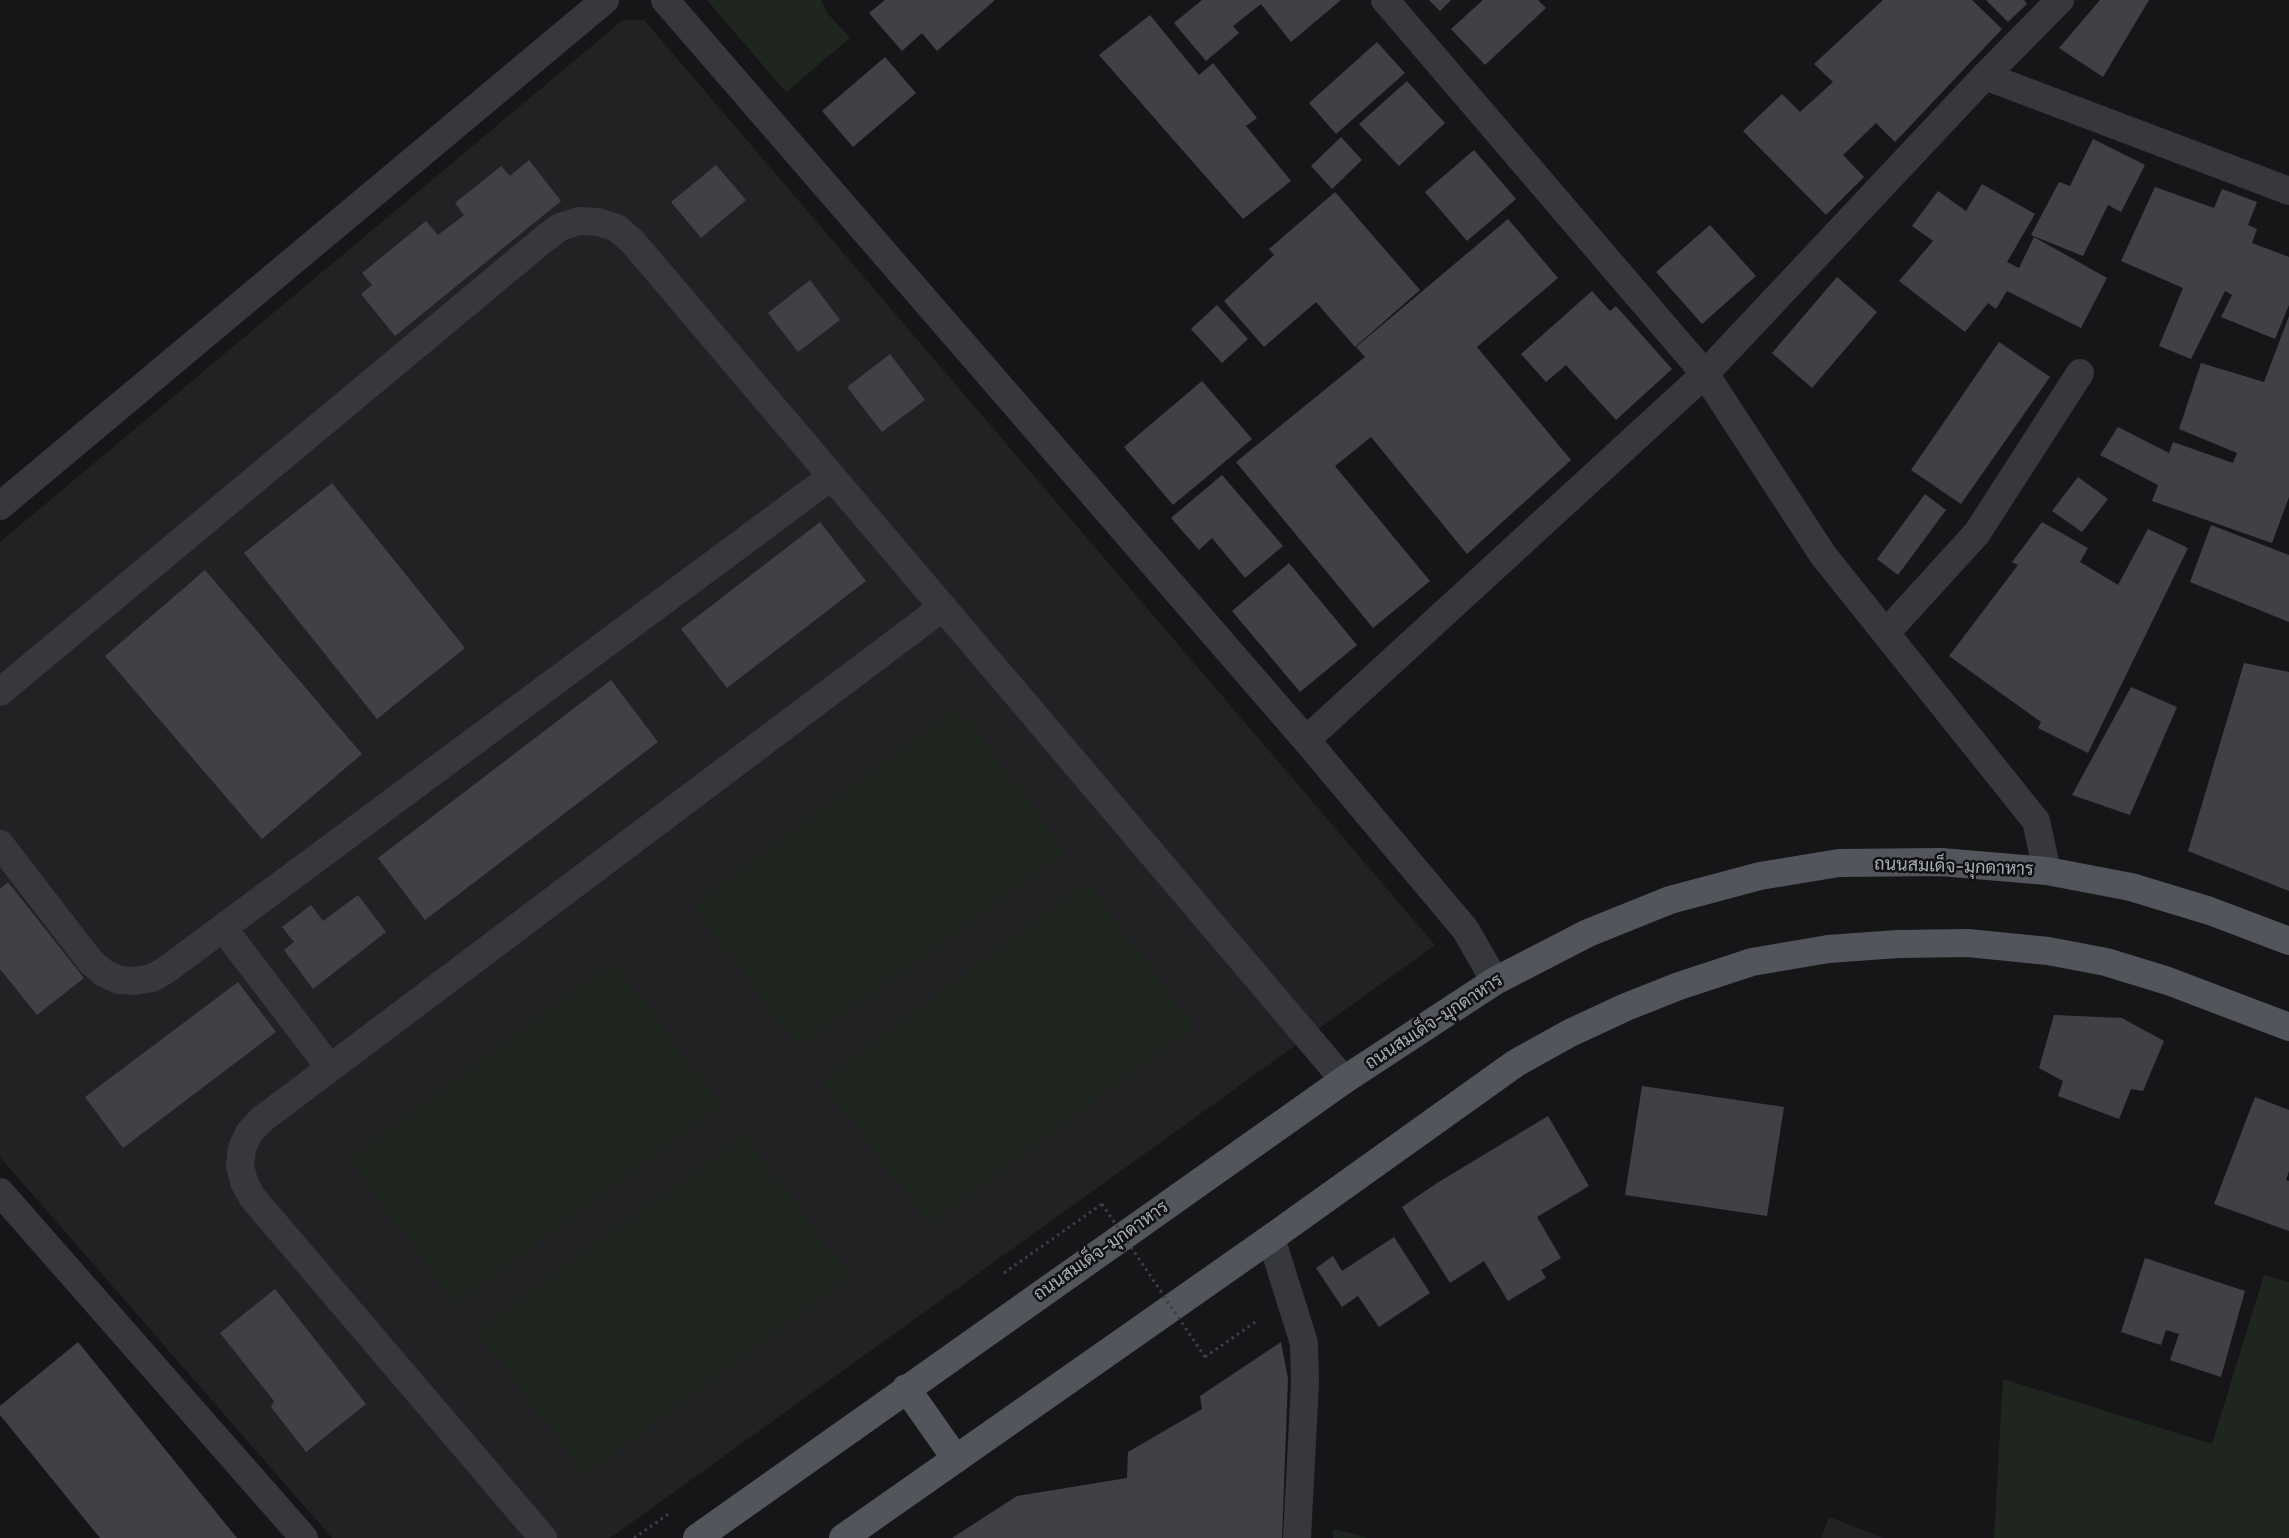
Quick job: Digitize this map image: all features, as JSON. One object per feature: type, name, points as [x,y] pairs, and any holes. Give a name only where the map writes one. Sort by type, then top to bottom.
[{"type":"main road","name":"ถนนสมเด็จ-มุกดาหาร","points":[[697,1538],[906,1388],[1344,1080],[1495,982],[1588,933],[1670,900],[1760,876],[1839,863],[1941,862],[2047,871],[2131,887],[2210,911],[2289,941]]},
{"type":"main road","points":[[843,1538],[1271,1238],[1516,1063],[1570,1033],[1626,1007],[1679,986],[1752,962],[1828,949],[1898,944],[1968,943],[2048,952],[2106,962],[2168,981],[2289,1027]]},
{"type":"main road","points":[[906,1388],[956,1459]]},
{"type":"street","points":[[0,506],[605,0]]},
{"type":"street","points":[[665,0],[1306,740],[1465,929],[1495,982]]},
{"type":"street","points":[[1385,0],[1705,374],[1823,555],[2036,821],[2047,871]]},
{"type":"street","points":[[1306,740],[1705,374],[1985,76],[2060,0]]},
{"type":"street","points":[[1985,76],[2289,191]]},
{"type":"street","points":[[0,692],[544,239],[560,227],[579,221],[598,222],[617,228],[632,241],[1344,1080]]},
{"type":"street","points":[[1886,634],[1977,533],[2080,373]]},
{"type":"street","points":[[0,844],[92,962],[104,973],[119,980],[135,981],[152,978],[166,970],[223,928],[832,476]]},
{"type":"street","points":[[543,1538],[252,1197],[244,1182],[240,1166],[242,1148],[249,1133],[260,1120],[943,608]]},
{"type":"street","points":[[223,928],[330,1068]]},
{"type":"street","points":[[0,1192],[304,1538]]},
{"type":"street","points":[[1271,1238],[1304,1343],[1305,1383],[1297,1538]]},
{"type":"path","points":[[1036,1251],[1102,1204],[1205,1357],[1262,1318]]},
{"type":"shaded area","points":[[707,0],[821,0],[828,14],[850,38],[786,92]]},
{"type":"shaded area","points":[[623,20],[644,20],[1435,945],[610,1538],[332,1538],[0,1157],[0,542]]},
{"type":"shaded area","points":[[958,707],[1065,850],[799,1048],[692,905]]},
{"type":"shaded area","points":[[1087,883],[1194,1026],[929,1224],[821,1081]]},
{"type":"shaded area","points":[[614,962],[721,1106],[456,1303],[349,1161]]},
{"type":"shaded area","points":[[744,1134],[850,1277],[585,1475],[478,1332]]},
{"type":"shaded area","points":[[2264,1275],[2289,1282],[2289,1538],[1994,1538],[2003,1379],[2212,1444]]},
{"type":"shaded area","points":[[1829,1517],[1883,1538],[1821,1538]]},
{"type":"shaded area","points":[[1333,1529],[1369,1538],[1333,1538]]},
{"type":"building","points":[[885,0],[995,0],[937,51],[922,33],[902,51],[869,13]]},
{"type":"building","points":[[1202,0],[1341,0],[1291,42],[1261,4],[1233,26],[1239,33],[1206,61],[1174,23]]},
{"type":"building","points":[[1429,0],[1451,0],[1440,11]]},
{"type":"building","points":[[1483,0],[1538,0],[1546,8],[1485,65],[1451,29]]},
{"type":"building","points":[[1883,0],[1972,0],[2002,29],[1895,142],[1876,123],[1843,155],[1864,177],[1826,215],[1743,131],[1782,94],[1800,112],[1833,82],[1814,64]]},
{"type":"building","points":[[1986,0],[2024,0],[2027,4],[2008,22]]},
{"type":"building","points":[[2100,0],[2149,0],[2103,77],[2059,48]]},
{"type":"building","points":[[1150,15],[1199,75],[1213,63],[1257,118],[1246,126],[1291,181],[1243,219],[1099,55]]},
{"type":"building","points":[[1377,42],[1405,73],[1336,134],[1309,103]]},
{"type":"building","points":[[885,57],[916,93],[853,147],[822,111]]},
{"type":"building","points":[[1407,81],[1445,123],[1399,166],[1359,124]]},
{"type":"building","points":[[1341,137],[1362,160],[1332,189],[1311,166]]},
{"type":"building","points":[[2093,139],[2145,165],[2121,212],[2108,205],[2083,256],[2031,235],[2059,182],[2070,186]]},
{"type":"building","points":[[1474,150],[1516,199],[1467,241],[1425,192]]},
{"type":"building","points":[[529,160],[561,201],[395,336],[361,294],[372,285],[362,273],[426,221],[438,235],[464,215],[455,203],[501,166],[510,176]]},
{"type":"building","points":[[716,165],[746,200],[701,238],[671,202]]},
{"type":"building","points":[[1982,184],[2035,214],[2007,262],[2019,268],[2034,237],[2107,278],[2081,328],[2007,291],[1996,309],[1988,303],[1965,332],[1899,281],[1933,241],[1912,226],[1938,191],[1966,211]]},
{"type":"building","points":[[2155,187],[2214,208],[2222,189],[2257,202],[2248,225],[2257,229],[2252,243],[2289,257],[2289,305],[2275,339],[2221,317],[2232,295],[2225,291],[2191,359],[2159,346],[2183,288],[2121,261]]},
{"type":"building","points":[[1335,192],[1420,290],[1355,347],[1316,302],[1264,347],[1224,301],[1274,255],[1269,249]]},
{"type":"building","points":[[1508,219],[1558,278],[1477,347],[1571,460],[1467,554],[1371,437],[1335,466],[1430,581],[1373,628],[1236,462],[1365,357],[1356,347]]},
{"type":"building","points":[[1710,225],[1756,276],[1702,324],[1656,272]]},
{"type":"building","points":[[1837,277],[1877,312],[1812,388],[1772,353]]},
{"type":"building","points":[[810,280],[840,320],[798,352],[768,313]]},
{"type":"building","points":[[1592,291],[1610,311],[1616,306],[1672,369],[1616,420],[1566,365],[1546,382],[1521,354]]},
{"type":"building","points":[[1217,305],[1248,339],[1222,363],[1191,329]]},
{"type":"building","points":[[2289,316],[2289,497],[2272,543],[2152,501],[2158,485],[2100,455],[2118,427],[2169,453],[2173,442],[2233,463],[2237,453],[2179,429],[2201,363],[2264,382]]},
{"type":"building","points":[[1999,342],[2050,377],[1961,504],[1911,470]]},
{"type":"building","points":[[890,354],[925,400],[882,432],[847,387]]},
{"type":"building","points":[[1202,381],[1252,439],[1173,505],[1124,447]]},
{"type":"building","points":[[1222,475],[1283,546],[1245,578],[1212,538],[1199,550],[1171,518]]},
{"type":"building","points":[[2078,477],[2108,499],[2082,532],[2052,511]]},
{"type":"building","points":[[332,483],[465,648],[377,719],[244,553]]},
{"type":"building","points":[[1925,494],[1946,510],[1898,575],[1877,559]]},
{"type":"building","points":[[820,522],[866,581],[727,688],[681,629]]},
{"type":"building","points":[[2042,522],[2088,548],[2080,562],[2118,585],[2148,529],[2188,548],[2088,753],[2038,728],[2041,722],[1949,656],[2018,565],[2012,562]]},
{"type":"building","points":[[2211,525],[2289,555],[2289,622],[2190,582]]},
{"type":"building","points":[[1289,563],[1357,645],[1300,692],[1232,611]]},
{"type":"building","points":[[205,570],[362,754],[262,839],[105,656]]},
{"type":"building","points":[[2244,663],[2289,672],[2289,891],[2188,851]]},
{"type":"building","points":[[611,680],[658,742],[425,920],[378,858]]},
{"type":"building","points":[[2131,687],[2177,707],[2130,815],[2072,795]]},
{"type":"building","points":[[8,882],[84,978],[37,1015],[0,969],[0,889]]},
{"type":"building","points":[[358,895],[386,932],[313,989],[284,950],[294,942],[282,927],[311,905],[323,921]]},
{"type":"building","points":[[238,982],[276,1032],[123,1148],[85,1097]]},
{"type":"building","points":[[2054,1015],[2122,1018],[2164,1041],[2143,1091],[2131,1089],[2119,1119],[2058,1096],[2063,1081],[2039,1068]]},
{"type":"building","points":[[1642,1086],[1784,1107],[1767,1216],[1625,1195]]},
{"type":"building","points":[[2255,1097],[2289,1110],[2289,1171],[2286,1180],[2289,1181],[2289,1231],[2214,1204]]},
{"type":"building","points":[[1548,1116],[1589,1186],[1537,1217],[1561,1258],[1541,1270],[1546,1278],[1508,1301],[1484,1261],[1450,1283],[1402,1207],[1437,1183]]},
{"type":"building","points":[[1394,1237],[1430,1293],[1379,1327],[1358,1296],[1342,1307],[1316,1268],[1333,1256],[1342,1271]]},
{"type":"building","points":[[2145,1258],[2245,1291],[2221,1377],[2170,1360],[2179,1334],[2166,1330],[2161,1345],[2121,1332]]},
{"type":"building","points":[[275,1289],[366,1404],[306,1452],[271,1407],[274,1401],[220,1333]]},
{"type":"building","points":[[78,1342],[237,1538],[100,1538],[0,1415],[0,1406]]},
{"type":"building","points":[[1281,1342],[1288,1379],[1282,1538],[952,1538],[1017,1496],[1127,1478],[1128,1452],[1202,1409],[1200,1396]]}]
